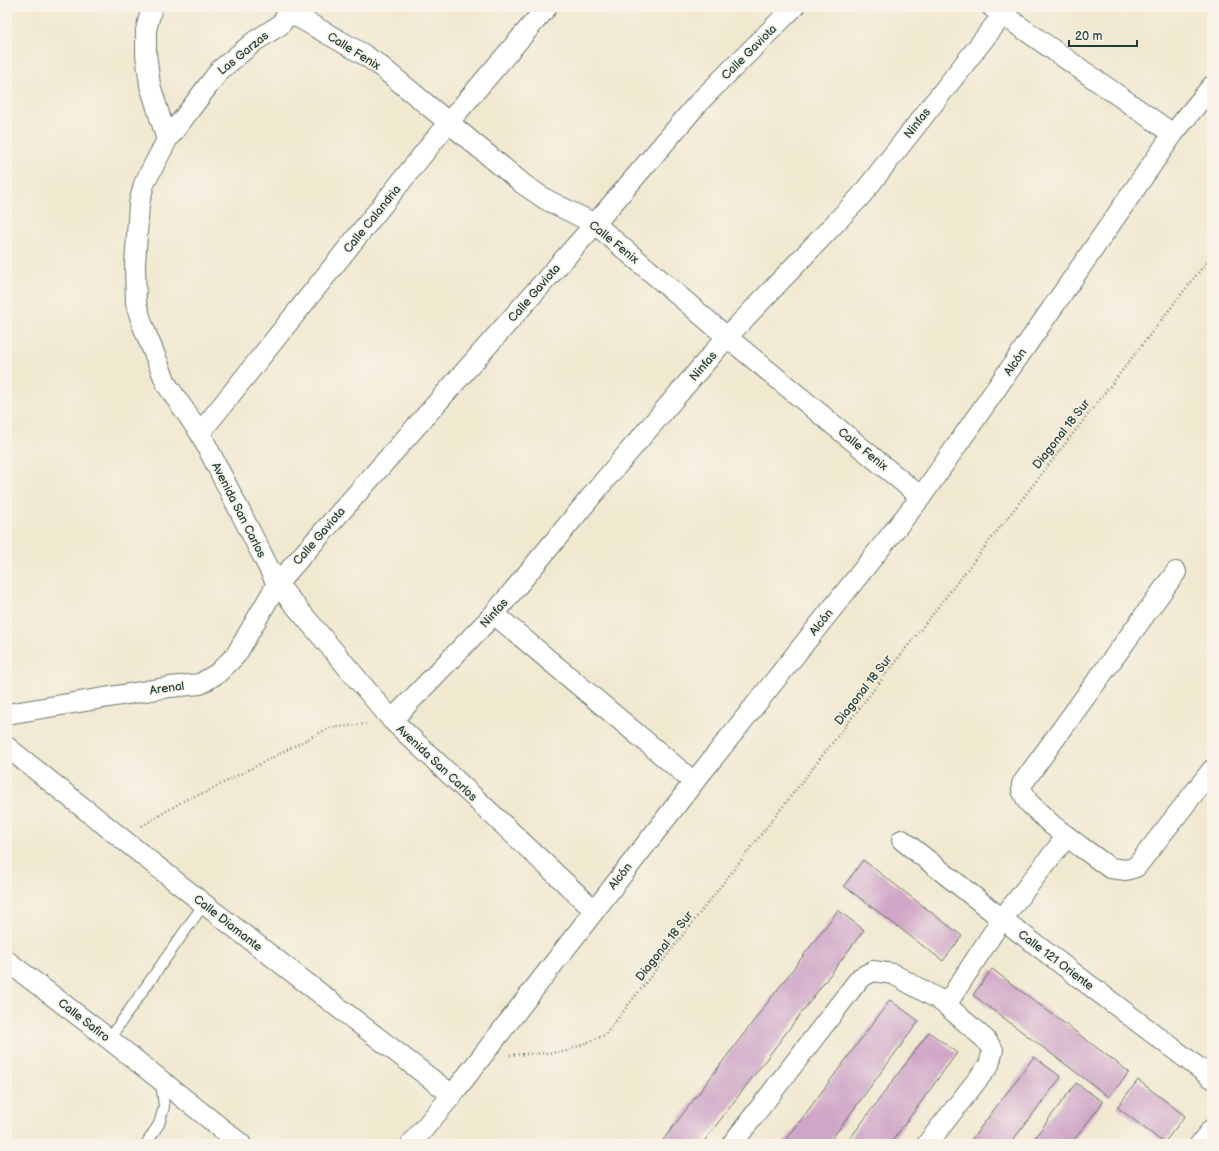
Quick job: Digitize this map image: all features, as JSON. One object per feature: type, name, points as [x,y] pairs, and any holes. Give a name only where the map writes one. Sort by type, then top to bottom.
[{"type":"street","points":[[152,7],[146,30],[146,54],[150,85],[167,140]]},
{"type":"street","name":"Calle Calandria","points":[[200,433],[448,123],[547,7]]},
{"type":"street","name":"Calle Gaviota","points":[[277,584],[595,224],[700,102],[794,7]]},
{"type":"street","name":"Las Garzas","points":[[167,140],[220,70],[255,41],[280,24],[290,10]]},
{"type":"street","name":"Calle Fenix","points":[[290,10],[363,54],[523,184],[545,199],[595,224],[727,338],[921,497]]},
{"type":"street","points":[[1001,10],[1173,134]]},
{"type":"street","name":"Ninfas","points":[[392,720],[494,614],[614,469],[727,338],[860,197],[1001,10]]},
{"type":"street","name":"Alcón","points":[[411,1144],[452,1095],[694,782],[921,497],[1173,134],[1212,86]]},
{"type":"street","name":"Avenida San Carlos","points":[[167,140],[144,184],[139,204],[136,303],[142,326],[167,385],[200,433],[277,584],[392,720],[594,910]]},
{"type":"street","points":[[1176,572],[1022,784],[1022,790],[1028,802],[1066,836],[1110,868],[1126,870],[1136,867],[1212,770]]},
{"type":"street","name":"Arenal","points":[[7,714],[170,687],[200,684],[218,673],[236,655],[277,584]]},
{"type":"street","points":[[494,614],[694,782]]},
{"type":"street","name":"Calle Diamante","points":[[7,747],[204,904],[452,1095]]},
{"type":"street","points":[[946,1004],[1002,919],[1066,836]]},
{"type":"street","name":"Calle 121 Oriente","points":[[902,840],[1002,919],[1212,1078]]},
{"type":"street","name":"Calle Safiro","points":[[7,961],[109,1039],[241,1144]]},
{"type":"street","points":[[732,1144],[860,978],[873,971],[893,974],[946,1004],[984,1038],[993,1050],[989,1065],[927,1144]]},
{"type":"street","points":[[1200,1144],[1212,1129]]},
{"type":"lane","points":[[109,1039],[204,904]]},
{"type":"lane","points":[[146,1144],[159,1124],[164,1107],[161,1080]]},
{"type":"path","name":"Diagonal 18 Sur","points":[[481,1057],[564,1052],[605,1035],[1212,255]]},
{"type":"path","points":[[120,838],[185,800],[206,792],[329,728],[392,720]]},
{"type":"building","points":[[863,860],[962,936],[943,961],[844,886]]},
{"type":"building","points":[[838,910],[864,930],[702,1144],[660,1144]]},
{"type":"building","points":[[992,969],[1129,1072],[1109,1097],[973,995]]},
{"type":"building","points":[[890,1000],[919,1021],[828,1144],[783,1144]]},
{"type":"building","points":[[929,1032],[957,1053],[890,1144],[846,1144]]},
{"type":"building","points":[[1034,1057],[1061,1077],[1010,1144],[968,1144]]},
{"type":"building","points":[[1138,1080],[1185,1116],[1164,1143],[1117,1107]]},
{"type":"building","points":[[1076,1083],[1103,1102],[1071,1144],[1030,1144]]}]
